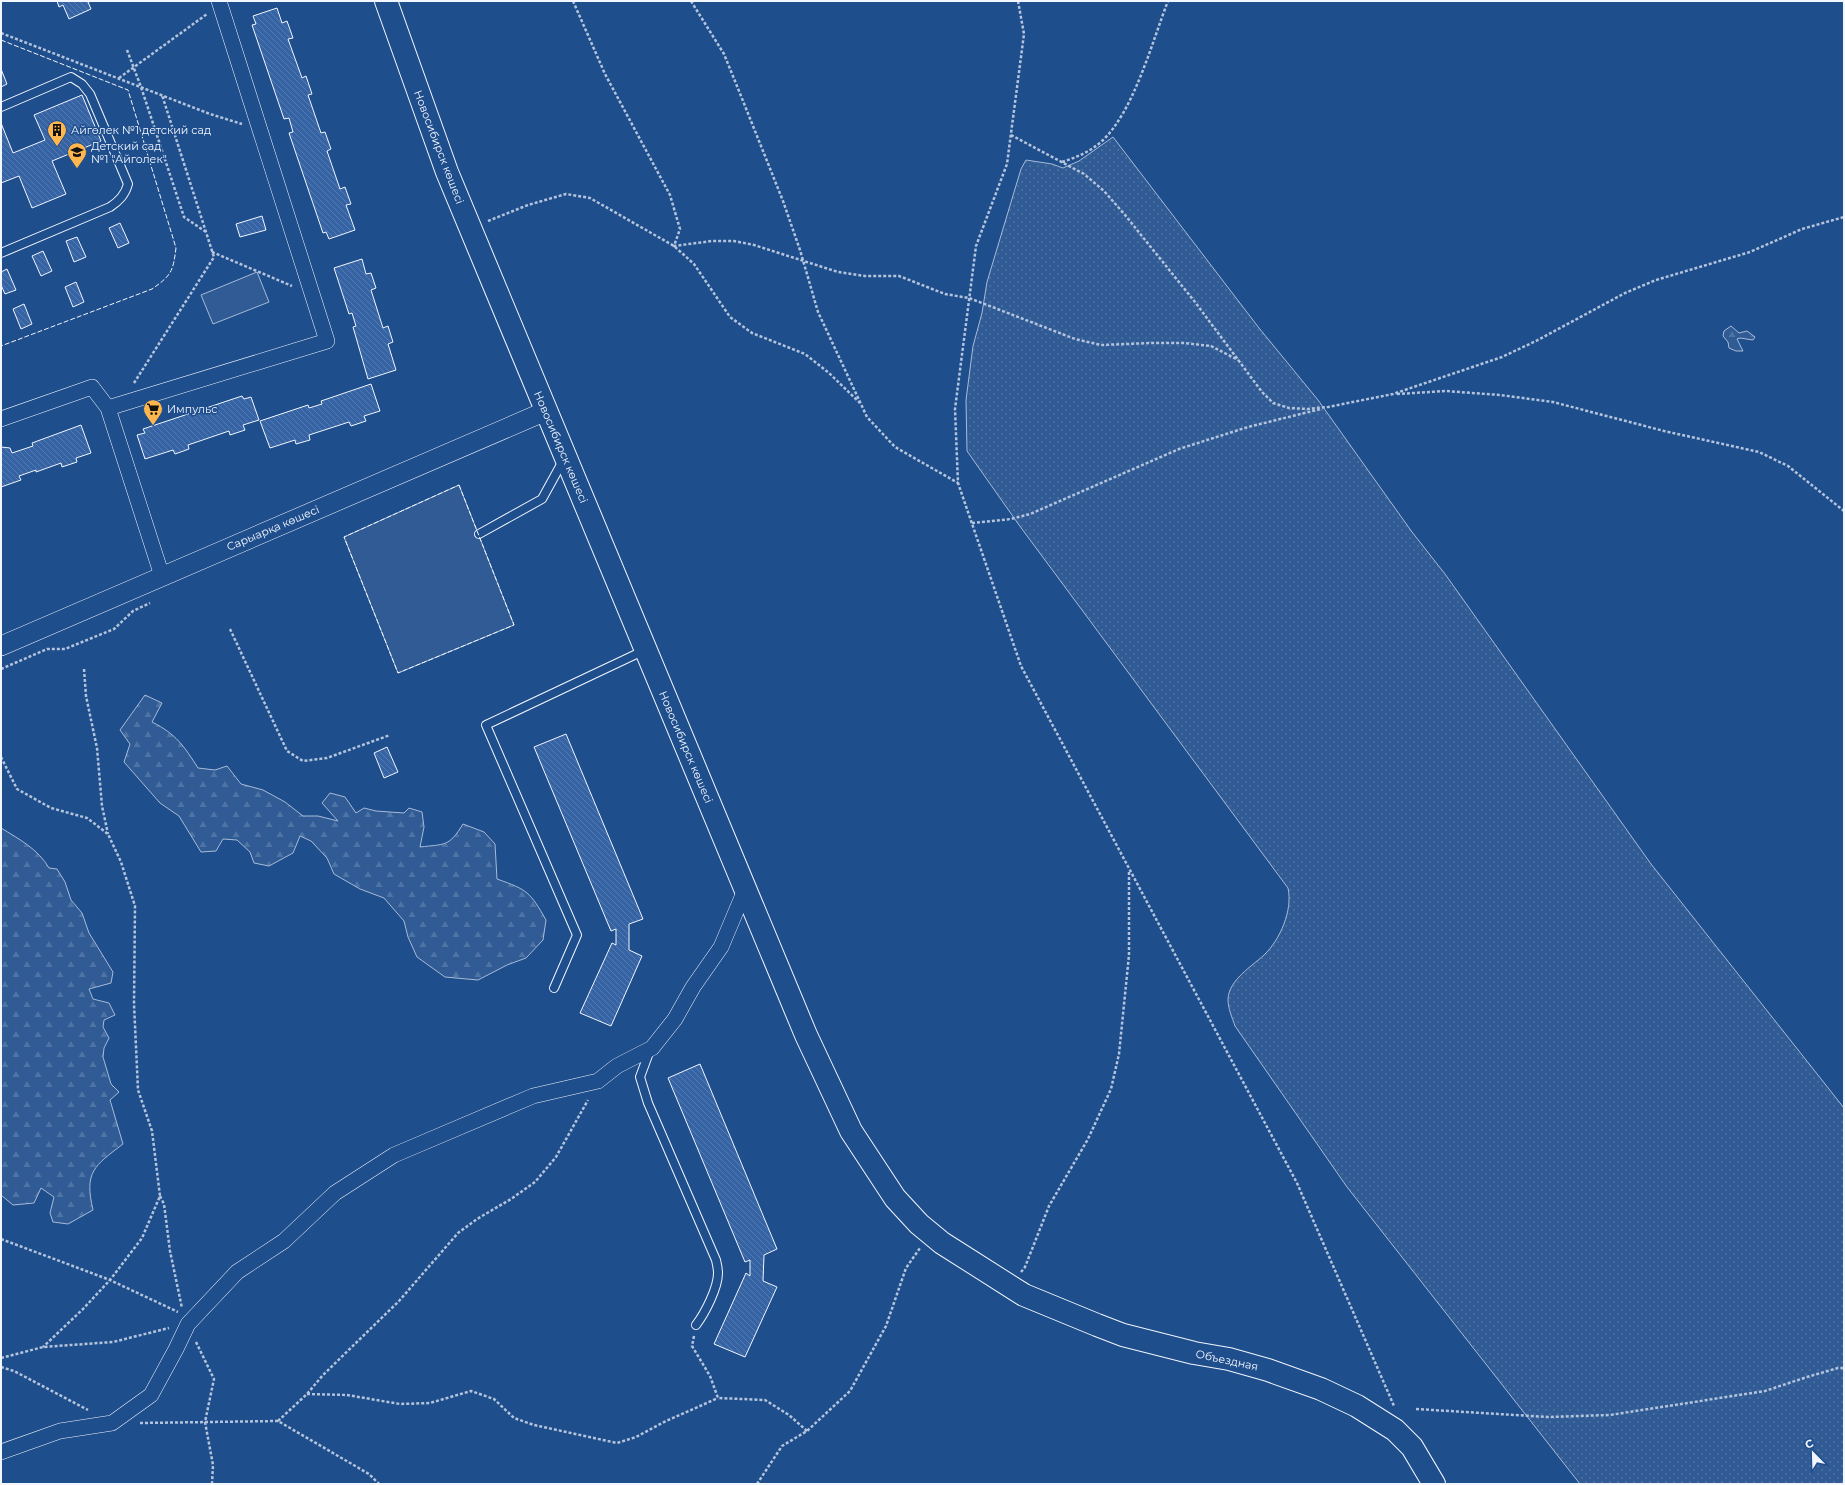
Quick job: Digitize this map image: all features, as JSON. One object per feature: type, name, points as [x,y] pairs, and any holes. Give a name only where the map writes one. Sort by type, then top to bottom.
[{"type":"main road","name":"Новосибирск көшесі","points":[[386,1],[447,172],[806,1034],[851,1131],[895,1198],[919,1224],[930,1233]]},
{"type":"main road","name":"Объездная","points":[[930,1233],[942,1243],[1024,1295],[1123,1335],[1194,1353],[1229,1359],[1268,1370],[1321,1389],[1357,1406],[1395,1430],[1412,1447],[1434,1484]]},
{"type":"street","points":[[114,406],[327,341],[219,3]]},
{"type":"street","points":[[1,420],[92,387],[114,406],[162,576]]},
{"type":"street","name":"Сарыарқа көшесі","points":[[1,646],[546,411]]},
{"type":"street","points":[[1,1452],[60,1431],[112,1423],[151,1395],[176,1349],[185,1319],[237,1272],[284,1241],[335,1193],[394,1155],[533,1096],[598,1081],[617,1066],[652,1048],[675,1019],[721,946],[746,890]]},
{"type":"lane","points":[[1,107],[71,77],[82,84],[90,94],[128,184],[126,191],[120,200],[110,207],[1,253]]},
{"type":"lane","points":[[479,534],[542,499],[565,457]]},
{"type":"lane","points":[[554,988],[577,935],[486,725],[645,650]]},
{"type":"lane","points":[[652,1048],[640,1077],[648,1102],[716,1260],[718,1272],[716,1282],[704,1314],[696,1325]]},
{"type":"path","points":[[573,1],[605,74],[670,195],[680,229],[674,246]]},
{"type":"path","points":[[691,1],[724,54],[783,201],[803,260],[818,312],[867,417],[895,448],[958,483]]},
{"type":"path","points":[[1018,1],[1024,34],[1008,164],[976,246],[955,409],[958,483],[1021,666],[1129,871],[1297,1183],[1396,1410]]},
{"type":"path","points":[[1061,162],[1082,155],[1102,141],[1116,126],[1134,89],[1168,1]]},
{"type":"path","points":[[118,78],[134,68],[219,3]]},
{"type":"path","points":[[1,33],[210,114],[259,130]]},
{"type":"path","points":[[127,50],[141,87],[184,217],[206,232]]},
{"type":"path","points":[[114,406],[214,258],[162,95]]},
{"type":"path","points":[[1011,135],[1084,174],[1104,191],[1130,221],[1240,360],[1262,392],[1273,403],[1289,408],[1328,408]]},
{"type":"path","points":[[470,228],[528,205],[566,194],[590,198],[674,246],[694,264],[730,317],[752,333],[805,354],[829,373],[861,404]]},
{"type":"path","points":[[972,522],[1011,519],[1030,514],[1179,449],[1248,427],[1393,394],[1502,357],[1536,341],[1625,293],[1656,280],[1750,252],[1802,228],[1844,218]]},
{"type":"path","points":[[674,246],[712,240],[734,241],[754,245],[838,272],[865,276],[900,276],[945,294],[969,298],[1075,338],[1101,345],[1184,343],[1212,346],[1240,360]]},
{"type":"path","points":[[212,251],[312,294]]},
{"type":"path","points":[[1393,394],[1446,391],[1500,395],[1553,402],[1664,431],[1759,452],[1788,466],[1844,511]]},
{"type":"path","points":[[1,669],[47,649],[65,649],[114,628],[133,611],[155,601]]},
{"type":"path","points":[[230,629],[287,751],[303,761],[328,758],[390,735]]},
{"type":"path","points":[[43,1347],[83,1309],[110,1280],[142,1238],[160,1196],[152,1131],[138,1090],[134,1004],[135,906],[121,862],[108,834],[102,806],[97,748],[86,696],[84,669]]},
{"type":"path","points":[[1,757],[17,789],[51,808],[87,818],[108,834]]},
{"type":"path","points":[[1001,1281],[1025,1267],[1049,1206],[1088,1139],[1111,1089],[1119,1054],[1129,955],[1129,871]]},
{"type":"path","points":[[278,1421],[307,1394],[322,1375],[399,1301],[458,1233],[535,1182],[556,1157],[598,1081]]},
{"type":"path","points":[[757,1484],[782,1446],[807,1431],[850,1391],[886,1326],[906,1268],[930,1233]]},
{"type":"path","points":[[1,1239],[110,1280],[185,1319]]},
{"type":"path","points":[[1,1358],[43,1347],[113,1342],[185,1319]]},
{"type":"path","points":[[696,1325],[692,1346],[710,1376],[718,1398]]},
{"type":"path","points":[[1,1367],[14,1371],[112,1423],[278,1421],[369,1474],[379,1484]]},
{"type":"path","points":[[1416,1409],[1548,1416],[1610,1415],[1765,1391],[1807,1376],[1838,1368],[1844,1368]]},
{"type":"path","points":[[307,1394],[347,1395],[400,1404],[430,1403],[471,1391],[494,1399],[514,1418],[534,1425],[617,1443],[636,1437],[664,1422],[718,1398],[765,1400],[789,1415],[807,1431]]},
{"type":"green space","points":[[1113,137],[1259,328],[1318,400],[1412,532],[1445,574],[1651,864],[1844,1108],[1844,1484],[1580,1484],[1347,1187],[1235,1026],[1230,1013],[1228,999],[1229,992],[1236,980],[1270,949],[1280,933],[1289,906],[1288,888],[1019,525],[967,451],[966,400],[973,346],[982,313],[987,282],[1021,169],[1026,160],[1052,164],[1063,168],[1079,161]]},
{"type":"green space","points":[[1731,326],[1739,333],[1747,331],[1755,337],[1753,340],[1737,339],[1743,351],[1736,351],[1729,348],[1728,342],[1723,336],[1724,331]]},
{"type":"green space","points":[[145,695],[162,703],[152,722],[167,731],[179,741],[198,768],[215,770],[227,766],[241,784],[263,790],[285,802],[303,816],[318,816],[338,821],[322,803],[330,793],[345,797],[356,813],[364,808],[376,811],[404,813],[409,808],[422,812],[424,827],[420,847],[450,841],[463,824],[484,832],[495,844],[497,879],[522,889],[527,893],[536,903],[546,920],[543,940],[526,958],[507,965],[478,980],[445,977],[417,957],[408,937],[404,921],[384,898],[360,889],[334,874],[327,858],[311,841],[300,836],[293,853],[269,866],[254,863],[250,852],[237,840],[223,839],[216,851],[201,852],[179,816],[160,803],[124,762],[130,744],[120,730]]},
{"type":"green space","points":[[1,828],[34,850],[45,861],[49,868],[57,869],[65,882],[71,900],[82,913],[89,933],[113,972],[111,983],[89,989],[93,999],[109,1003],[115,1015],[104,1020],[103,1027],[109,1038],[104,1048],[103,1057],[111,1084],[119,1092],[110,1100],[123,1144],[105,1158],[94,1171],[91,1178],[90,1187],[93,1210],[68,1224],[53,1222],[50,1213],[54,1197],[41,1188],[34,1203],[13,1205],[1,1195]]},
{"type":"shaded area","points":[[257,272],[269,302],[213,324],[201,295]]},
{"type":"shaded area","points":[[459,485],[514,625],[398,673],[344,537]]},
{"type":"building","points":[[57,1],[92,1],[88,2],[91,9],[69,19],[63,5],[59,7]]},
{"type":"building","points":[[277,8],[282,23],[287,21],[293,38],[288,39],[302,78],[306,76],[312,94],[308,95],[321,133],[325,132],[331,149],[327,151],[340,189],[345,187],[351,204],[346,205],[355,230],[329,239],[326,232],[323,233],[289,133],[293,132],[289,118],[284,119],[252,25],[256,24],[253,16]]},
{"type":"building","points":[[1,69],[7,84],[1,87]]},
{"type":"building","name":"Айгөлек №1 детский сад","points":[[82,95],[101,141],[52,161],[66,194],[32,208],[19,176],[1,183],[1,123],[13,153],[45,140],[34,115]]},
{"type":"building","points":[[262,216],[266,230],[240,237],[236,224]]},
{"type":"building","points":[[120,223],[129,243],[118,248],[109,228]]},
{"type":"building","points":[[77,237],[86,257],[74,262],[66,241]]},
{"type":"building","points":[[43,251],[52,271],[41,276],[32,256]]},
{"type":"building","points":[[362,259],[366,274],[371,273],[376,288],[371,290],[383,328],[388,326],[393,342],[388,344],[396,370],[368,379],[353,327],[356,326],[352,313],[349,314],[334,268]]},
{"type":"building","points":[[7,269],[16,290],[5,294],[1,285],[1,272]]},
{"type":"building","points":[[76,282],[84,302],[73,307],[65,287]]},
{"type":"building","points":[[24,304],[32,324],[21,329],[13,309]]},
{"type":"building","points":[[371,384],[380,411],[364,416],[366,421],[351,426],[349,422],[309,435],[310,440],[296,444],[295,440],[270,448],[260,421],[308,405],[309,408],[322,404],[321,401]]},
{"type":"building","points":[[242,396],[244,399],[251,397],[259,420],[243,425],[245,430],[230,435],[229,431],[188,445],[189,449],[175,454],[173,450],[145,459],[137,435],[145,433],[143,429]]},
{"type":"building","points":[[81,425],[91,453],[76,458],[77,462],[62,467],[61,463],[36,472],[36,470],[19,476],[21,480],[1,487],[1,447],[10,448],[12,453],[33,446],[32,443]]},
{"type":"building","points":[[566,734],[643,919],[629,924],[629,950],[642,956],[611,1026],[580,1013],[612,943],[616,945],[616,929],[611,931],[534,747]]},
{"type":"building","points":[[387,747],[398,772],[384,778],[374,753]]},
{"type":"building","points":[[700,1064],[777,1249],[764,1255],[763,1281],[777,1287],[745,1357],[714,1344],[746,1273],[750,1276],[750,1260],[745,1262],[668,1078]]},
{"type":"fence","points":[[1,40],[128,90],[176,248],[174,262],[168,276],[152,289],[1,346]]},
{"type":"fence","points":[[459,485],[514,625],[398,673],[344,537],[459,485]]},
{"type":"place","name":"Айгөлек №1 детский сад","points":[[57,147]]},
{"type":"place","name":"Детский сад №1 \"Айголек\"","points":[[77,169]]},
{"type":"place","name":"Импульс","points":[[153,426]]}]
